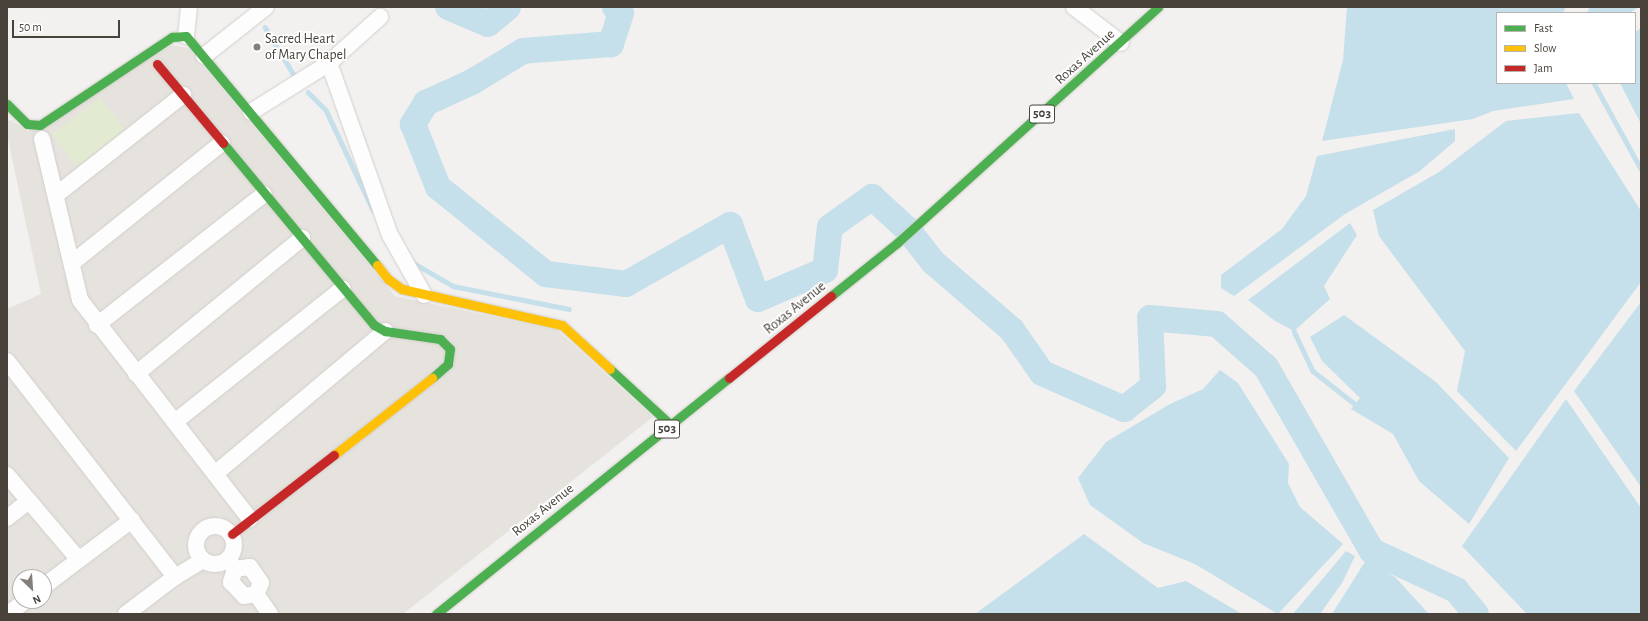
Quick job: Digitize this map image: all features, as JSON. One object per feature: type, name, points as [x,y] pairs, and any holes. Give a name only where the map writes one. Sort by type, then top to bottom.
[{"type":"street","points":[[189,7],[186,36],[251,112],[388,279],[402,289],[424,295],[562,325],[672,426]]},
{"type":"street","points":[[204,56],[266,7]]},
{"type":"street","points":[[1074,7],[1121,43]]},
{"type":"street","name":"Roxas Avenue","points":[[436,614],[672,426],[897,243],[1121,43],[1158,7]]},
{"type":"street","points":[[251,112],[329,62],[380,17]]},
{"type":"street","points":[[7,104],[27,124],[40,125],[172,37],[186,36]]},
{"type":"street","points":[[329,62],[390,235],[424,295]]},
{"type":"street","points":[[157,64],[374,325],[385,331],[440,339],[450,349],[448,364],[232,534]]},
{"type":"street","points":[[56,196],[183,95]]},
{"type":"street","points":[[42,139],[80,300],[97,325],[176,421],[250,519]]},
{"type":"street","points":[[72,263],[222,143]]},
{"type":"street","points":[[97,325],[264,194]]},
{"type":"street","points":[[136,374],[302,238]]},
{"type":"street","points":[[176,421],[343,288]]},
{"type":"street","points":[[216,473],[385,331]]},
{"type":"street","points":[[7,361],[175,577]]},
{"type":"street","points":[[7,475],[79,560]]},
{"type":"street","points":[[7,518],[29,501]]},
{"type":"street","points":[[52,580],[132,520]]},
{"type":"street","points":[[232,564],[234,547],[232,534],[228,530],[215,525],[202,530],[196,542],[196,549],[204,560],[216,564],[232,564],[250,567],[261,584],[256,594],[270,614]]},
{"type":"street","points":[[126,614],[175,577],[204,560]]},
{"type":"shaded area","points":[[172,45],[188,48],[395,296],[557,330],[653,417],[403,614],[7,614],[7,309],[41,294],[7,135],[7,121],[11,120],[28,132]]},
{"type":"green space","points":[[100,97],[125,129],[77,167],[52,135]]},
{"type":"water","points":[[1347,7],[1566,7],[1564,12],[1496,12],[1496,84],[1566,84],[1574,99],[1493,111],[1473,119],[1322,141],[1343,60]]},
{"type":"water","points":[[1590,7],[1639,7],[1631,12],[1588,12]]},
{"type":"water","points":[[1641,28],[1641,124],[1621,84],[1636,84],[1636,31]]},
{"type":"water","points":[[1579,113],[1641,211],[1641,282],[1516,451],[1457,391],[1465,351],[1379,236],[1373,210],[1439,172],[1506,121]]},
{"type":"water","points":[[1455,129],[1455,141],[1420,171],[1345,214],[1234,296],[1221,288],[1221,275],[1282,229],[1306,196],[1317,156]]},
{"type":"water","points":[[1350,223],[1357,235],[1324,286],[1330,299],[1294,331],[1275,321],[1248,300]]},
{"type":"water","points":[[1641,302],[1641,487],[1574,391]]},
{"type":"water","points":[[1344,315],[1436,382],[1509,458],[1469,524],[1419,481],[1393,434],[1351,409],[1360,398],[1322,361],[1310,337]]},
{"type":"water","points":[[1220,370],[1238,383],[1289,464],[1288,483],[1300,507],[1343,544],[1278,614],[1195,564],[1143,543],[1090,505],[1078,478],[1106,442],[1170,404],[1203,389]]},
{"type":"water","points":[[1566,399],[1641,508],[1641,614],[1527,614],[1462,546]]},
{"type":"water","points":[[1084,534],[1158,588],[1186,581],[1242,614],[975,614]]},
{"type":"water","points":[[1346,551],[1355,556],[1342,583],[1320,614],[1293,614]]},
{"type":"water","points":[[1366,560],[1395,577],[1429,614],[1332,614]]},
{"type":"waterway","points":[[448,7],[488,24],[508,7]]},
{"type":"waterway","points":[[615,7],[621,13],[611,44],[523,51],[472,82],[426,103],[413,124],[438,187],[546,274],[626,284],[730,225],[758,299],[825,270],[830,227],[872,197],[908,230],[933,262],[1012,330],[1042,373],[1124,409],[1153,386],[1150,318],[1217,324],[1266,367],[1372,551],[1456,590],[1476,614]]},
{"type":"waterway","points":[[265,27],[297,80]]},
{"type":"waterway","points":[[1595,84],[1641,169]]},
{"type":"waterway","points":[[308,92],[326,110],[373,210]]},
{"type":"waterway","points":[[412,262],[453,286],[569,309]]},
{"type":"waterway","points":[[1294,331],[1313,371],[1355,404]]},
{"type":"traffic: fast","points":[[831,296],[897,243],[1158,7]]},
{"type":"traffic: fast","points":[[7,104],[27,124],[40,125],[172,37],[186,36],[377,265]]},
{"type":"traffic: fast","points":[[223,143],[374,325],[385,331],[440,339],[450,349],[448,364],[432,378]]},
{"type":"traffic: fast","points":[[610,369],[672,426]]},
{"type":"traffic: fast","points":[[436,614],[729,378]]},
{"type":"traffic: slow","points":[[377,265],[388,279],[402,289],[562,325],[610,369]]},
{"type":"traffic: slow","points":[[334,455],[432,378]]},
{"type":"traffic: jam","points":[[157,64],[223,143]]},
{"type":"traffic: jam","points":[[729,378],[831,296]]},
{"type":"traffic: jam","points":[[232,534],[334,455]]},
{"type":"place","name":"Sacred Heart of Mary Chapel","points":[[257,47]]}]
